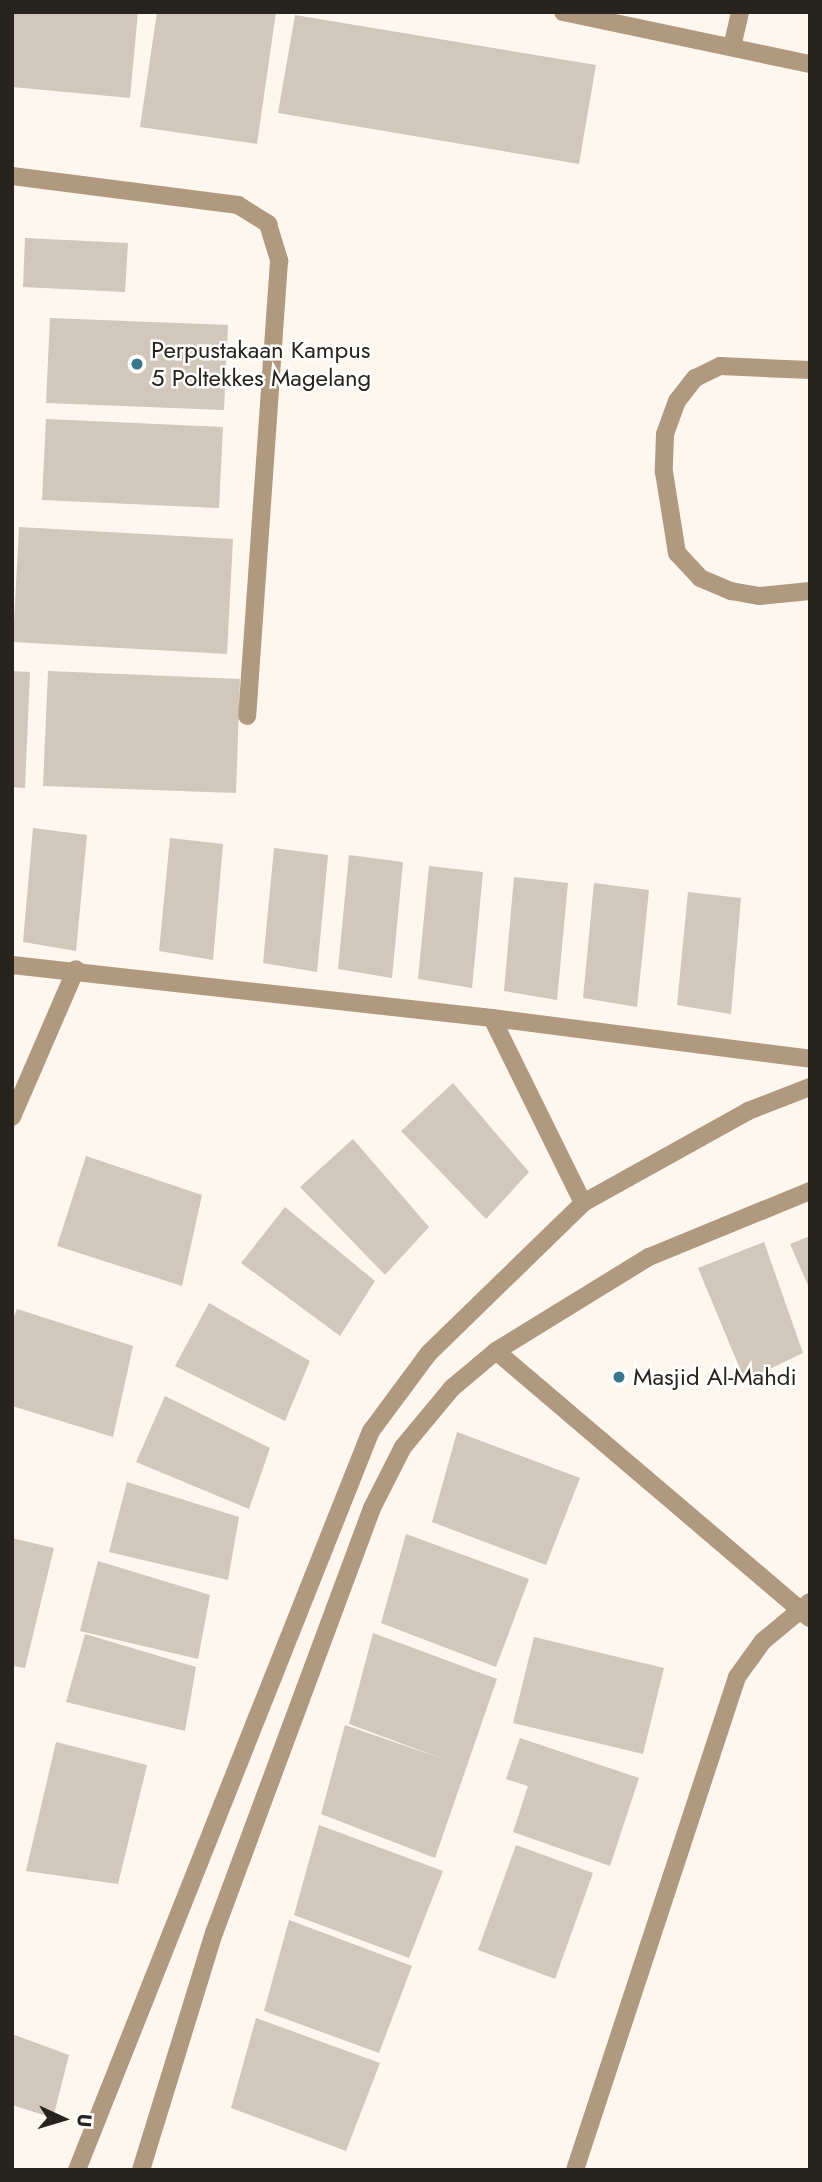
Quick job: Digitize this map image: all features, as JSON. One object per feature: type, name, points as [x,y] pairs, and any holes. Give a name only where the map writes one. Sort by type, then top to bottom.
[{"type":"street","points":[[563,12],[810,64]]},
{"type":"street","points":[[732,47],[740,12]]},
{"type":"street","points":[[12,176],[238,205],[268,224],[279,261],[247,716]]},
{"type":"street","points":[[810,370],[720,366],[695,378],[677,401],[665,434],[664,472],[677,553],[700,578],[731,591],[760,596],[810,591]]},
{"type":"street","points":[[12,965],[492,1018],[810,1059]]},
{"type":"street","points":[[12,1117],[76,970]]},
{"type":"street","points":[[492,1018],[583,1203]]},
{"type":"street","points":[[77,2170],[371,1431],[429,1353],[583,1203],[748,1111],[810,1087]]},
{"type":"street","points":[[141,2170],[214,1933],[372,1508],[402,1447],[452,1388],[496,1351],[649,1257],[810,1191]]},
{"type":"street","points":[[496,1351],[806,1610],[763,1641],[737,1677],[575,2170]]},
{"type":"building","points":[[12,12],[138,12],[130,98],[12,87]]},
{"type":"building","points":[[157,12],[276,12],[257,144],[140,127]]},
{"type":"building","points":[[295,15],[596,65],[579,164],[278,113]]},
{"type":"building","points":[[25,238],[128,243],[125,292],[23,287]]},
{"type":"building","name":"Perpustakaan Kampus 5 Poltekkes Magelang","points":[[50,318],[228,325],[224,410],[46,403]]},
{"type":"building","points":[[46,419],[223,427],[219,508],[42,500]]},
{"type":"building","points":[[19,527],[233,539],[227,654],[13,642]]},
{"type":"building","points":[[12,671],[30,672],[25,788],[12,787]]},
{"type":"building","points":[[48,671],[240,679],[236,793],[43,786]]},
{"type":"building","points":[[33,828],[87,835],[76,951],[23,942]]},
{"type":"building","points":[[170,838],[223,844],[213,960],[159,951]]},
{"type":"building","points":[[274,848],[328,855],[317,972],[263,963]]},
{"type":"building","points":[[349,855],[403,862],[392,978],[338,969]]},
{"type":"building","points":[[429,866],[483,872],[472,988],[418,979]]},
{"type":"building","points":[[514,877],[568,883],[557,1000],[504,991]]},
{"type":"building","points":[[594,883],[649,890],[637,1007],[583,998]]},
{"type":"building","points":[[688,892],[741,898],[731,1014],[677,1005]]},
{"type":"building","points":[[453,1083],[529,1172],[486,1219],[401,1131]]},
{"type":"building","points":[[353,1139],[429,1227],[385,1275],[300,1187]]},
{"type":"building","points":[[86,1156],[202,1195],[182,1286],[57,1246]]},
{"type":"building","points":[[285,1207],[375,1281],[340,1336],[241,1263]]},
{"type":"building","points":[[810,1236],[810,1290],[790,1244]]},
{"type":"building","points":[[764,1242],[803,1353],[745,1381],[698,1268]]},
{"type":"building","points":[[209,1303],[310,1361],[285,1421],[175,1366]]},
{"type":"building","points":[[17,1309],[133,1346],[113,1437],[12,1406],[12,1322]]},
{"type":"building","points":[[165,1396],[270,1448],[249,1509],[136,1462]]},
{"type":"building","points":[[457,1432],[580,1478],[546,1565],[432,1522]]},
{"type":"building","points":[[127,1482],[239,1517],[228,1580],[109,1552]]},
{"type":"building","points":[[406,1534],[529,1579],[496,1667],[381,1623]]},
{"type":"building","points":[[12,1538],[54,1548],[25,1668],[12,1666]]},
{"type":"building","points":[[98,1561],[210,1595],[198,1659],[80,1631]]},
{"type":"building","points":[[373,1633],[497,1679],[435,1858],[321,1814],[345,1725],[446,1760],[349,1724]]},
{"type":"building","points":[[85,1634],[196,1667],[185,1731],[66,1702]]},
{"type":"building","points":[[534,1637],[664,1668],[643,1754],[513,1723]]},
{"type":"building","points":[[520,1738],[639,1778],[610,1866],[513,1832],[528,1786],[506,1779]]},
{"type":"building","points":[[56,1742],[147,1765],[118,1884],[26,1871]]},
{"type":"building","points":[[319,1825],[443,1871],[409,1958],[294,1915]]},
{"type":"building","points":[[516,1845],[593,1873],[555,1979],[478,1950]]},
{"type":"building","points":[[289,1920],[412,1966],[379,2053],[264,2011]]},
{"type":"building","points":[[256,2018],[380,2063],[346,2151],[231,2108]]},
{"type":"building","points":[[12,2034],[69,2055],[53,2118],[12,2105]]},
{"type":"place","name":"Perpustakaan Kampus 5 Poltekkes Magelang","points":[[137,364]]},
{"type":"place","name":"Masjid Al-Mahdi","points":[[619,1377]]}]
